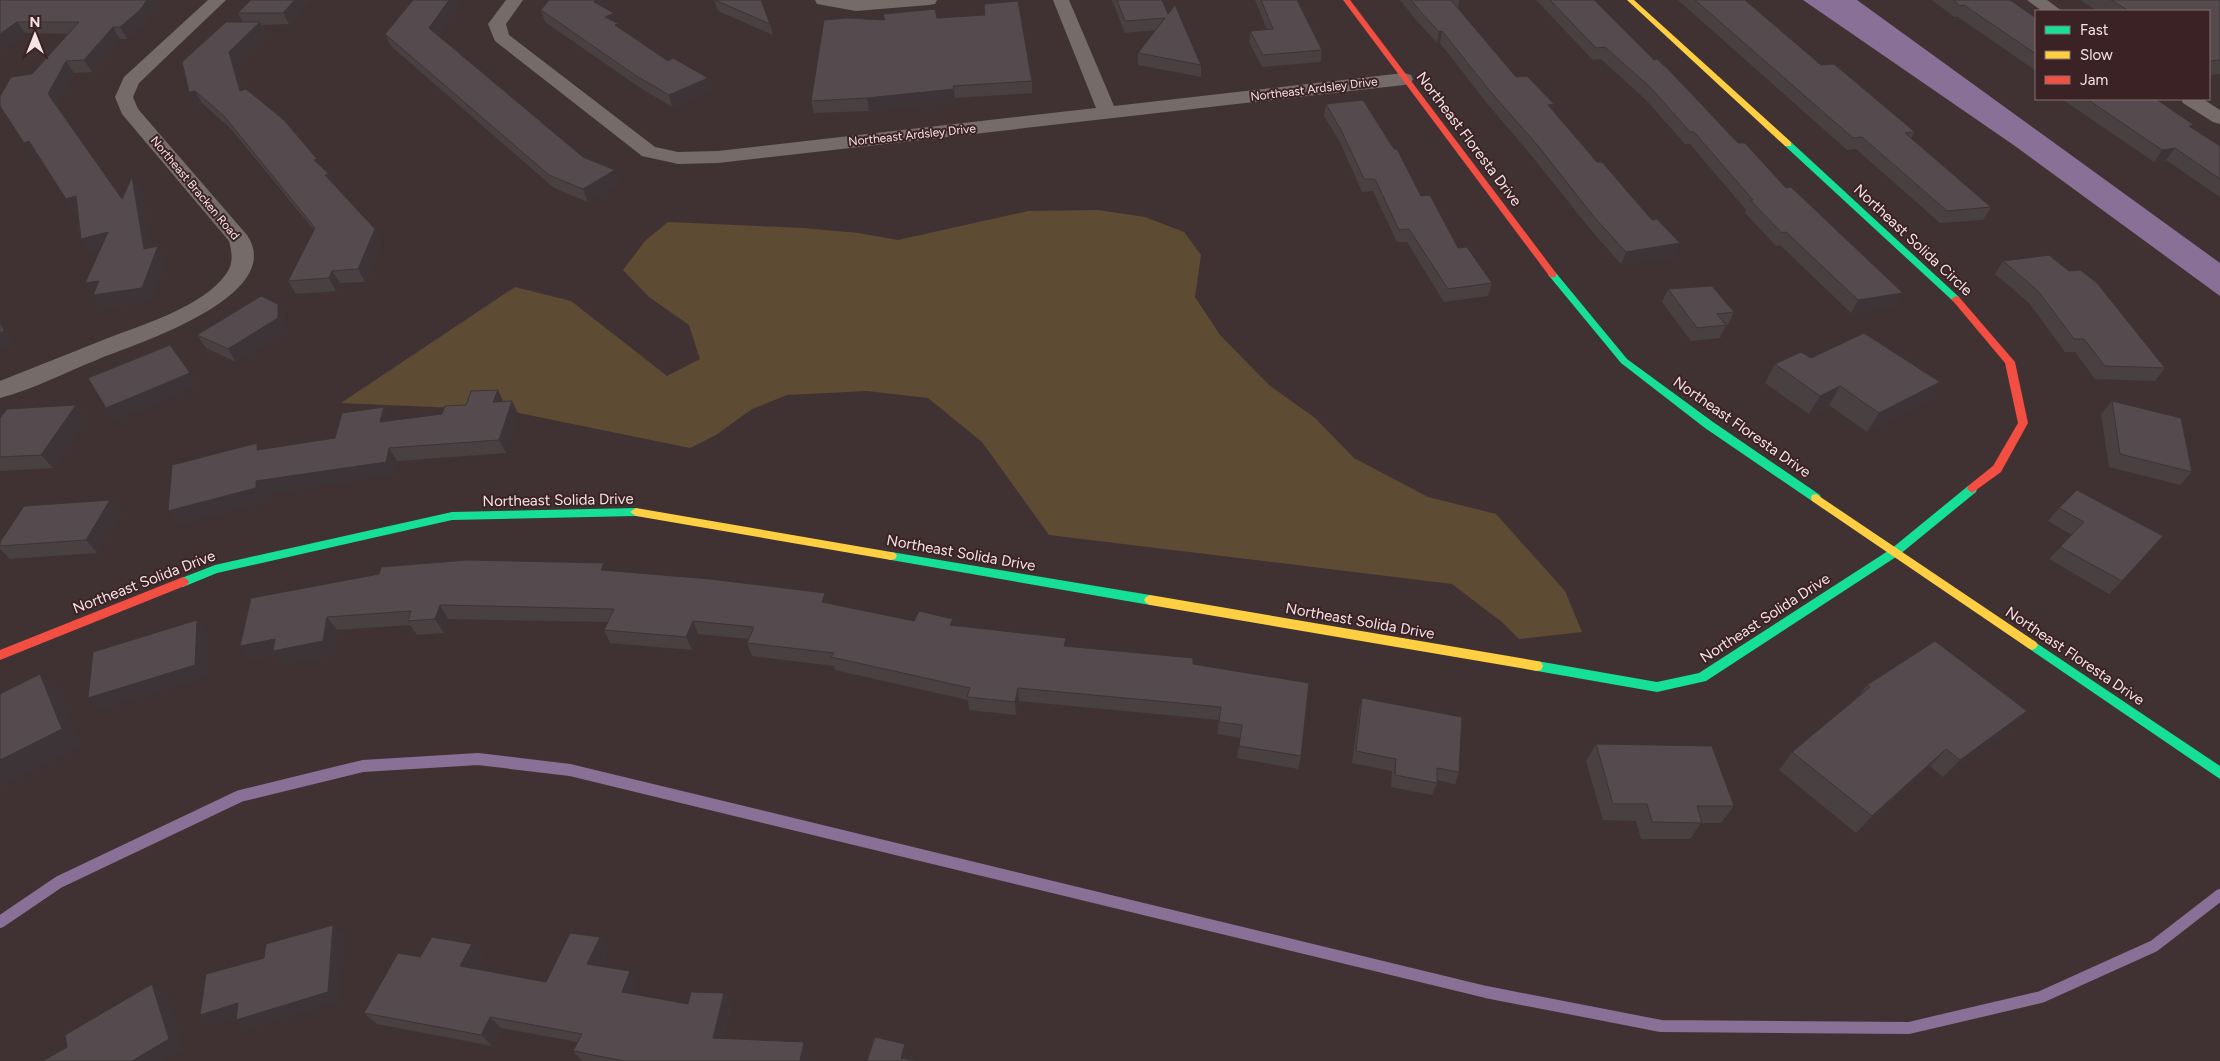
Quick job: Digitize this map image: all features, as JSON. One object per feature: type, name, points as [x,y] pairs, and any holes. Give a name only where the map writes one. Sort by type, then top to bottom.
[{"type":"street","name":"Northeast Bracken Road","points":[[0,390],[175,320],[200,307],[216,295],[241,270],[244,248],[239,240],[129,110],[124,97],[125,90],[136,76],[218,0]]},
{"type":"street","name":"Northeast Ardsley Drive","points":[[515,0],[497,24],[501,37],[648,152],[678,158],[718,157],[1404,79]]},
{"type":"street","points":[[823,0],[856,6],[928,0]]},
{"type":"street","points":[[1061,0],[1107,113]]},
{"type":"street","name":"Northeast Floresta Drive","points":[[1346,0],[1562,287],[1624,361],[1709,425],[2220,773]]},
{"type":"street","name":"Northeast Solida Circle","points":[[1630,0],[1949,291],[2010,362],[2023,423],[1997,469],[1895,552]]},
{"type":"street","points":[[2035,0],[2051,10]]},
{"type":"street","points":[[2192,100],[2220,118]]},
{"type":"street","name":"Northeast Solida Drive","points":[[0,655],[215,569],[452,516],[635,512],[1657,687],[1702,677],[1895,552]]},
{"type":"shaded area","points":[[1803,0],[1857,0],[2220,263],[2220,296],[2015,146]]},
{"type":"shaded area","points":[[1098,210],[1145,217],[1184,232],[1201,255],[1195,297],[1220,335],[1269,385],[1315,418],[1354,458],[1428,497],[1496,514],[1565,591],[1582,632],[1519,639],[1502,622],[1452,584],[1049,535],[982,442],[928,398],[867,391],[787,395],[752,409],[716,435],[690,448],[504,410],[341,403],[515,287],[571,301],[667,376],[700,359],[689,325],[649,297],[623,270],[645,241],[668,222],[803,228],[858,233],[898,240],[1028,211]]},
{"type":"building","points":[[0,0],[147,0],[140,10],[120,27],[113,27],[84,60],[66,61],[48,94],[122,199],[132,177],[144,249],[158,246],[142,288],[93,295],[99,281],[85,283],[108,232],[81,239],[76,196],[66,199],[29,141],[24,143],[0,106],[0,96],[11,77],[32,74],[79,22],[17,22],[0,34]]},
{"type":"building","points":[[251,0],[295,0],[283,13],[238,13]]},
{"type":"building","points":[[413,0],[449,0],[429,28],[583,157],[615,170],[583,189],[549,175],[385,34]]},
{"type":"building","points":[[549,0],[595,0],[594,2],[614,13],[605,17],[619,24],[615,25],[668,61],[673,58],[708,78],[669,95],[635,75],[541,10]]},
{"type":"building","points":[[715,0],[761,0],[770,24]]},
{"type":"building","points":[[1117,0],[1162,0],[1168,14],[1175,5],[1201,65],[1138,53],[1165,18],[1125,21]]},
{"type":"building","points":[[1261,0],[1297,0],[1322,50],[1263,55],[1250,31],[1273,29]]},
{"type":"building","points":[[1411,0],[1451,0],[1516,77],[1527,76],[1554,104],[1548,105],[1597,162],[1602,162],[1652,220],[1657,219],[1680,243],[1626,252],[1594,217],[1539,147],[1489,90],[1442,31],[1439,32]]},
{"type":"building","points":[[1550,0],[1594,0],[1654,60],[1657,59],[1668,69],[1738,143],[1745,143],[1786,188],[1791,187],[1903,293],[1858,300],[1786,232],[1782,233],[1750,200],[1753,200],[1694,132],[1690,132],[1651,88],[1605,47],[1596,48]]},
{"type":"building","points":[[1695,0],[1745,0],[1821,65],[1834,64],[1915,132],[1905,133],[1991,207],[1947,211],[1862,137],[1853,138]]},
{"type":"building","points":[[1953,0],[2010,0],[2035,17],[2035,53],[1964,5],[1960,6]]},
{"type":"building","points":[[2111,0],[2220,0],[2220,60],[2210,61],[2210,10],[2127,10]]},
{"type":"building","points":[[1018,1],[1032,81],[953,86],[954,89],[867,98],[811,101],[824,20],[847,18],[885,20],[883,14],[935,9],[937,18],[985,15],[984,4]]},
{"type":"building","points":[[226,22],[260,22],[229,52],[240,91],[246,89],[284,120],[317,159],[314,160],[329,174],[325,175],[375,229],[358,269],[332,271],[329,278],[288,281],[315,228],[224,116],[195,91],[189,92],[182,62]]},
{"type":"building","points":[[1363,100],[1394,149],[1397,149],[1421,196],[1430,195],[1458,248],[1467,247],[1492,283],[1448,289],[1409,229],[1399,230],[1375,179],[1364,179],[1341,130],[1326,104]]},
{"type":"building","points":[[2088,100],[2157,100],[2194,125],[2189,126],[2220,146],[2220,179],[2175,148],[2162,150]]},
{"type":"building","points":[[2049,255],[2069,271],[2080,270],[2097,283],[2165,368],[2105,366],[2084,339],[2074,339],[2038,291],[2003,261]]},
{"type":"building","points":[[1712,286],[1734,312],[1717,314],[1726,325],[1697,328],[1668,289]]},
{"type":"building","points":[[261,296],[278,304],[278,318],[228,349],[197,335]]},
{"type":"building","points":[[0,323],[4,331],[0,333]]},
{"type":"building","points":[[1864,333],[1940,382],[1879,413],[1840,386],[1820,396],[1775,364],[1801,352],[1811,358]]},
{"type":"building","points":[[170,345],[190,373],[106,408],[88,378]]},
{"type":"building","points":[[498,390],[493,402],[512,401],[499,440],[389,448],[386,462],[256,481],[256,488],[168,511],[172,465],[257,443],[257,450],[335,438],[342,413],[384,407],[380,422],[442,414],[445,406],[466,405],[471,391]]},
{"type":"building","points":[[2112,401],[2181,418],[2192,472],[2120,454]]},
{"type":"building","points":[[76,405],[41,455],[0,457],[0,418],[7,409]]},
{"type":"building","points":[[2077,490],[2163,536],[2122,581],[2060,547],[2084,522],[2059,508]]},
{"type":"building","points":[[110,500],[86,540],[0,546],[0,542],[24,506]]},
{"type":"building","points":[[468,560],[604,563],[601,570],[710,579],[825,593],[822,602],[914,621],[919,611],[953,619],[950,625],[1066,638],[1064,646],[1193,658],[1193,664],[1309,683],[1301,756],[1239,746],[1242,725],[1219,722],[1221,707],[1018,688],[1015,702],[967,697],[970,688],[831,657],[834,653],[747,643],[754,627],[693,621],[686,637],[604,630],[614,609],[440,605],[435,619],[408,621],[411,611],[327,617],[323,641],[273,651],[275,639],[240,646],[251,598],[379,574],[381,567]]},
{"type":"building","points":[[197,620],[195,665],[88,698],[93,652]]},
{"type":"building","points":[[1935,641],[2027,711],[1960,760],[1946,749],[1872,816],[1792,752],[1870,687],[1867,685]]},
{"type":"building","points":[[40,674],[62,729],[0,760],[0,694]]},
{"type":"building","points":[[1362,698],[1462,717],[1459,772],[1437,768],[1437,783],[1395,775],[1396,759],[1356,751]]},
{"type":"building","points":[[1596,744],[1712,746],[1734,806],[1697,806],[1702,823],[1652,822],[1647,804],[1613,804]]},
{"type":"building","points":[[333,925],[328,992],[236,1020],[238,1003],[200,1015],[206,974],[264,958],[266,944]]},
{"type":"building","points":[[570,933],[600,937],[587,964],[630,971],[622,992],[688,1004],[691,992],[724,993],[713,1038],[804,1042],[800,1061],[624,1061],[573,1051],[582,1034],[490,1017],[481,1035],[364,1013],[398,953],[420,957],[432,937],[472,944],[460,966],[546,982]]},
{"type":"building","points":[[152,984],[169,1039],[132,1061],[43,1061],[67,1047],[65,1035]]},
{"type":"building","points":[[875,1037],[905,1044],[901,1058],[917,1061],[867,1061]]},
{"type":"waterway","points":[[0,922],[59,882],[240,796],[363,766],[478,759],[570,770],[1486,992],[1661,1026],[1909,1028],[2041,997],[2154,946],[2220,895]]},
{"type":"traffic: fast","points":[[1788,144],[1956,299]]},
{"type":"traffic: fast","points":[[1553,275],[1624,361],[1709,425],[1816,498]]},
{"type":"traffic: fast","points":[[1537,666],[1657,687],[1702,677],[1895,552],[1972,489]]},
{"type":"traffic: fast","points":[[183,582],[215,569],[452,516],[636,512]]},
{"type":"traffic: fast","points":[[891,556],[1150,600]]},
{"type":"traffic: fast","points":[[2032,645],[2220,773]]},
{"type":"traffic: slow","points":[[1630,0],[1788,144]]},
{"type":"traffic: slow","points":[[1816,498],[2032,645]]},
{"type":"traffic: slow","points":[[636,512],[891,556]]},
{"type":"traffic: slow","points":[[1150,600],[1537,666]]},
{"type":"traffic: jam","points":[[1346,0],[1553,275]]},
{"type":"traffic: jam","points":[[1956,299],[2010,362],[2023,423],[1997,469],[1972,489]]},
{"type":"traffic: jam","points":[[0,655],[183,582]]}]
